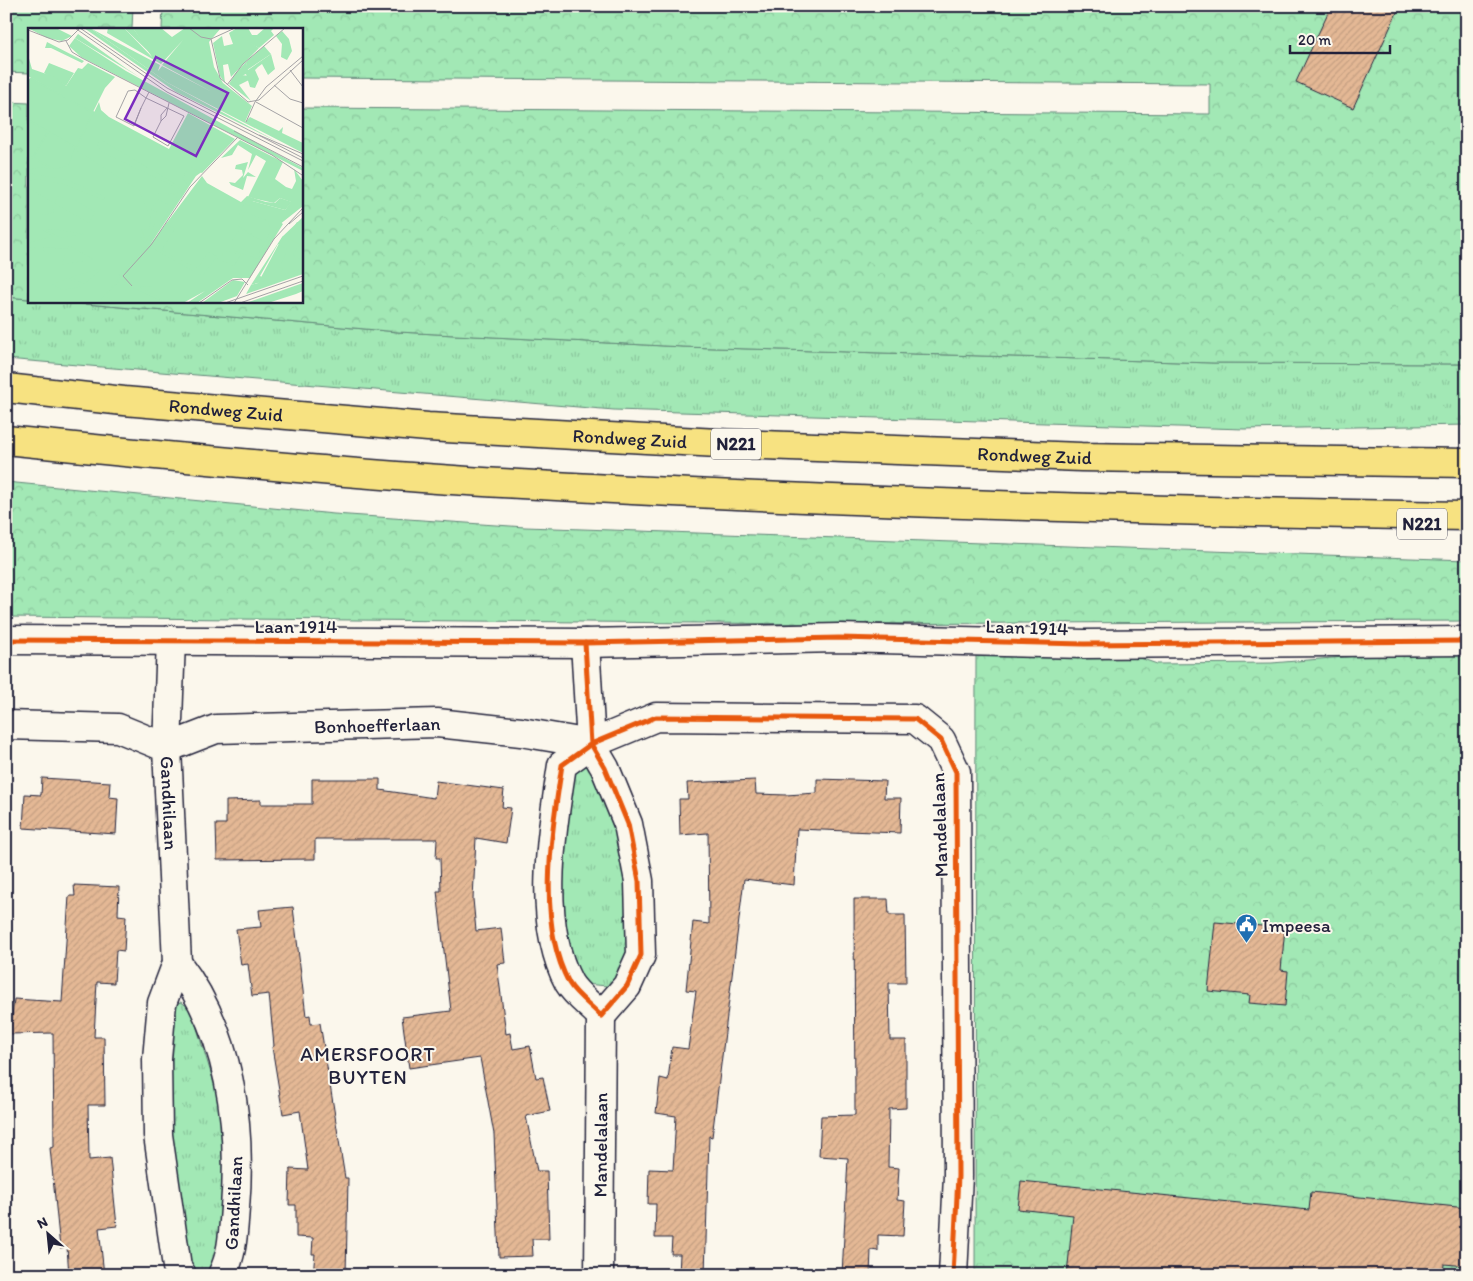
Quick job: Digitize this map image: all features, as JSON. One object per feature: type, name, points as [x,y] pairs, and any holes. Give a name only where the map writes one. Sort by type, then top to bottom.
[{"type":"main road","name":"Rondweg Zuid","points":[[6,388],[124,401],[428,427],[726,443],[1081,457],[1467,463]]},
{"type":"main road","name":"N221","points":[[6,440],[170,457],[465,481],[772,497],[1049,507],[1467,516]]},
{"type":"main road","name":"N221","points":[[1378,514],[1467,534]]},
{"type":"street","name":"Laan 1914","points":[[6,640],[585,643],[839,638],[1084,644],[1467,642]]},
{"type":"street","points":[[167,748],[171,640]]},
{"type":"street","points":[[585,643],[591,744],[605,768],[628,824],[639,890],[641,955],[627,986],[602,1016]]},
{"type":"street","name":"Mandelalaan","points":[[599,1275],[602,1016],[570,985],[556,948],[551,910],[551,855],[562,765],[591,744],[656,718],[915,719],[941,740],[956,772],[958,1176],[953,1275]]},
{"type":"street","name":"Bonhoefferlaan","points":[[167,748],[216,730],[437,723],[521,732],[591,744]]},
{"type":"street","name":"Gandhilaan","points":[[6,725],[118,728],[167,748],[177,963],[162,1003],[157,1059],[158,1135],[177,1267],[182,1275]]},
{"type":"street","name":"Gandhilaan","points":[[177,963],[202,1000],[219,1045],[231,1091],[238,1167],[230,1258],[222,1275]]},
{"type":"green space","points":[[6,6],[133,6],[132,28],[28,28],[28,73],[6,72]]},
{"type":"green space","points":[[163,6],[1467,6],[1467,364],[1213,363],[683,347],[398,332],[64,302],[302,302],[302,108],[1210,114],[1210,84],[302,78],[302,28],[162,28]]},
{"type":"green space","points":[[6,102],[28,103],[28,299],[6,297]]},
{"type":"green space","points":[[6,297],[28,299],[28,302],[64,302],[398,332],[683,347],[1213,363],[1467,364],[1467,425],[1244,429],[614,410],[6,359]]},
{"type":"green space","points":[[6,482],[334,514],[525,527],[1467,560],[1467,621],[815,624],[6,617]]},
{"type":"green space","points":[[1129,654],[1157,664],[1272,663],[1369,655],[1467,654],[1467,1275],[975,1275],[976,656]]},
{"type":"green space","points":[[584,759],[594,767],[612,811],[632,909],[624,973],[608,986],[584,984],[564,938],[562,848],[573,773]]},
{"type":"green space","points":[[181,1002],[191,1009],[219,1099],[227,1164],[216,1275],[194,1275],[191,1271],[169,1139],[169,1058],[173,1005]]},
{"type":"building","points":[[1331,6],[1400,6],[1353,108],[1296,82]]},
{"type":"building","points":[[42,778],[110,782],[109,797],[118,798],[116,834],[23,828],[25,794],[41,795]]},
{"type":"building","points":[[312,779],[380,779],[380,790],[434,798],[436,781],[504,790],[502,807],[511,808],[506,843],[476,838],[473,899],[476,931],[501,928],[505,963],[497,964],[506,1034],[510,1033],[513,1049],[530,1046],[536,1078],[543,1077],[550,1111],[526,1116],[537,1171],[547,1171],[549,1239],[532,1239],[533,1256],[499,1257],[494,1134],[480,1058],[409,1068],[402,1017],[451,1011],[437,891],[441,891],[440,858],[436,858],[437,839],[315,839],[315,859],[217,860],[216,824],[226,824],[226,801],[261,800],[261,804],[312,804]]},
{"type":"building","points":[[817,779],[885,781],[884,798],[901,798],[900,833],[797,829],[794,885],[744,879],[712,1137],[709,1136],[705,1275],[679,1275],[680,1254],[671,1254],[672,1238],[655,1238],[656,1204],[648,1204],[649,1169],[673,1170],[676,1116],[656,1113],[660,1078],[668,1080],[672,1047],[688,1049],[696,991],[686,990],[693,922],[709,924],[708,833],[680,835],[679,799],[688,799],[687,783],[755,780],[756,794],[786,795],[817,793]]},
{"type":"building","points":[[74,885],[119,887],[118,915],[126,916],[124,951],[116,950],[114,983],[97,982],[94,1037],[104,1037],[105,1105],[88,1105],[89,1160],[110,1158],[117,1226],[99,1228],[104,1275],[69,1275],[67,1247],[60,1248],[50,1148],[54,1147],[53,1033],[10,1034],[14,999],[62,1002],[69,896],[75,896]]},
{"type":"building","points":[[854,899],[888,899],[889,915],[905,915],[906,983],[889,983],[890,1040],[906,1040],[906,1108],[889,1109],[888,1167],[899,1168],[897,1200],[905,1201],[903,1236],[878,1235],[878,1251],[871,1250],[870,1275],[842,1275],[848,1158],[819,1156],[821,1116],[855,1115]]},
{"type":"building","points":[[293,907],[306,1016],[310,1015],[311,1024],[320,1023],[345,1178],[348,1178],[346,1275],[313,1275],[315,1254],[312,1254],[313,1238],[296,1237],[296,1205],[289,1205],[290,1169],[308,1170],[300,1111],[283,1114],[272,1047],[274,1046],[269,994],[252,996],[248,964],[241,965],[236,929],[261,927],[259,910]]},
{"type":"building","points":[[1215,922],[1285,928],[1281,970],[1288,971],[1285,1006],[1249,1003],[1250,995],[1208,991]]},
{"type":"building","points":[[1021,1181],[1309,1210],[1311,1192],[1467,1208],[1467,1266],[1444,1264],[1443,1275],[1067,1275],[1073,1215],[1018,1209]]},
{"type":"cycle path","points":[[6,640],[585,643],[839,638],[1084,644],[1467,641]]},
{"type":"cycle path","points":[[585,643],[591,744],[605,768],[628,824],[639,881],[641,955],[627,986],[601,1016],[569,983],[559,959],[553,932],[549,876],[554,819],[562,765],[591,744],[656,717],[915,719],[941,740],[956,772],[958,1176],[953,1275]]},
{"type":"place","name":"Impeesa","points":[[1246,944]]},
{"type":"district","name":"AMERSFOORT BUYTEN","points":[[368,1066]]}]
